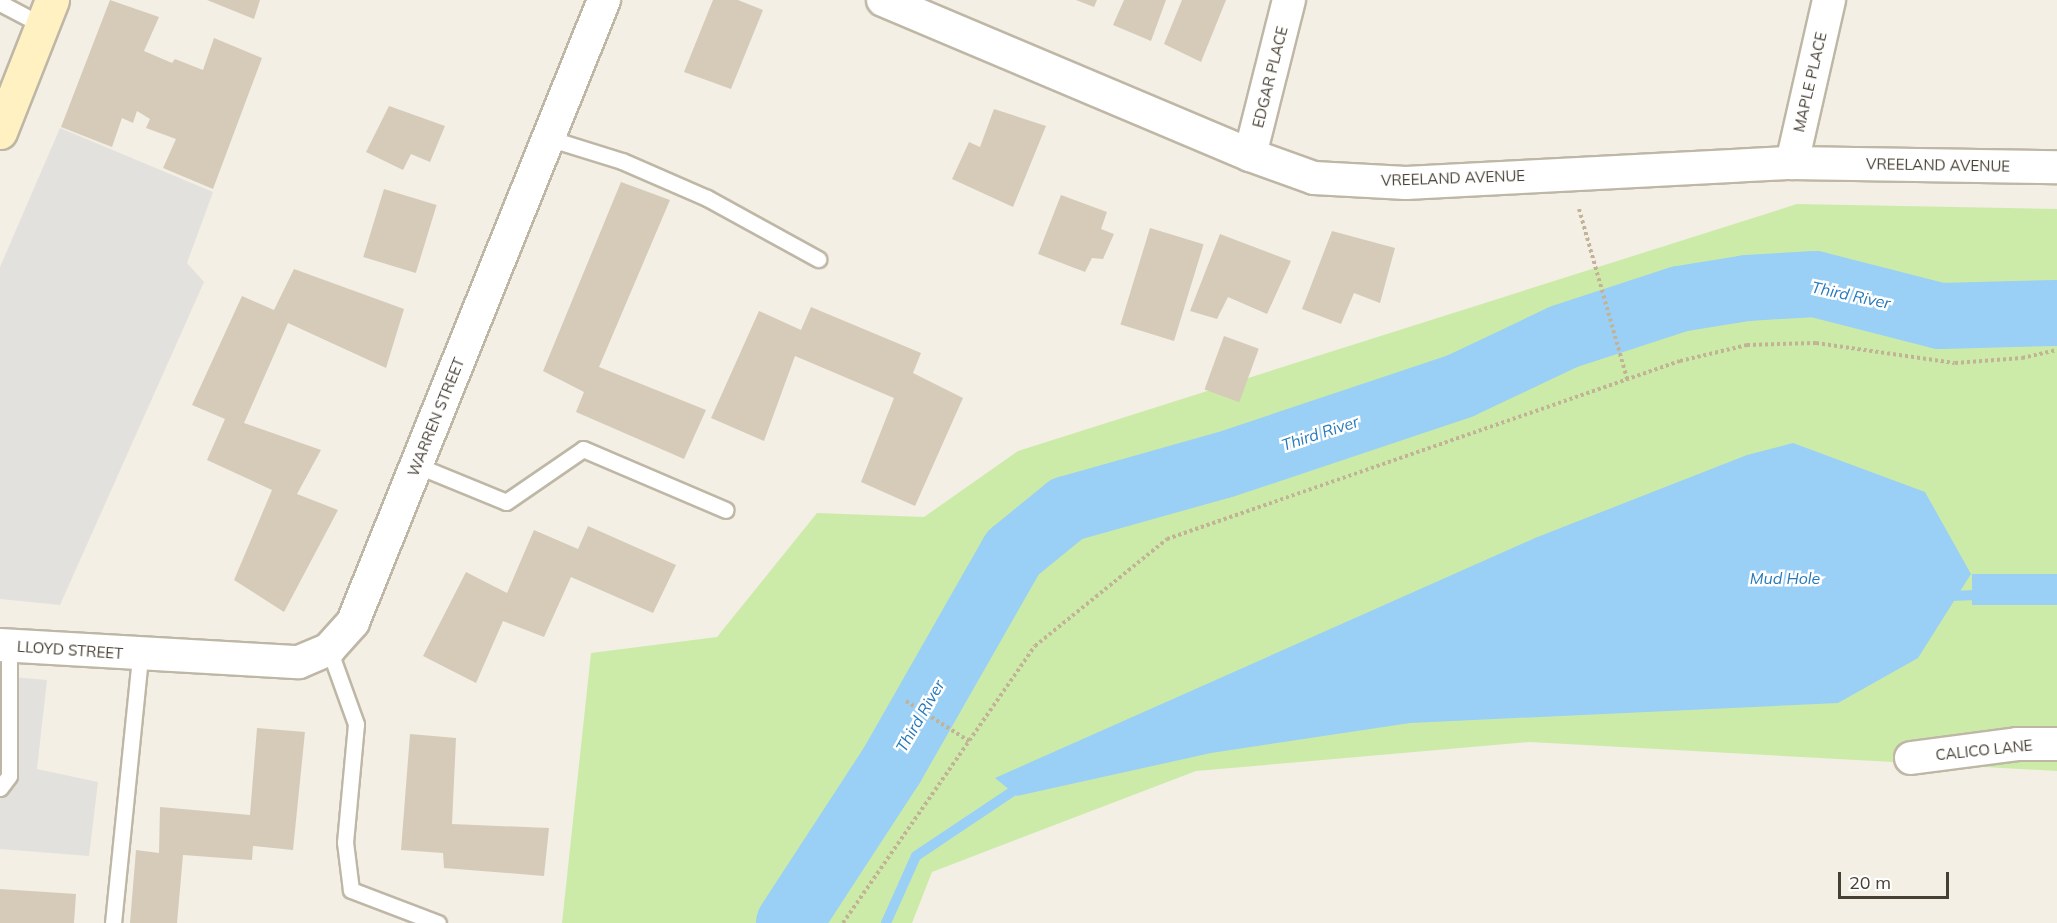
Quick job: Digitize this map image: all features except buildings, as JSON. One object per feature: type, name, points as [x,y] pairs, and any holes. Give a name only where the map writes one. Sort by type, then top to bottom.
[{"type":"main road","points":[[0,132],[47,12]]},
{"type":"street","name":"WARREN STREET","points":[[140,656],[299,662],[329,649],[353,622],[604,0]]},
{"type":"street","name":"VREELAND AVENUE","points":[[883,0],[1250,155],[1314,178],[1394,182],[1792,163],[2057,167]]},
{"type":"street","name":"EDGAR PLACE","points":[[1250,155],[1289,0]]},
{"type":"street","name":"MAPLE PLACE","points":[[1792,163],[1829,0]]},
{"type":"street","name":"LLOYD STREET","points":[[5,646],[140,656]]},
{"type":"street","name":"CALICO LANE","points":[[1911,758],[2017,744],[2057,744]]},
{"type":"lane","points":[[0,3],[47,12]]},
{"type":"lane","points":[[548,138],[622,161],[707,198],[818,259]]},
{"type":"lane","points":[[416,465],[506,502],[583,449],[726,510]]},
{"type":"lane","points":[[0,788],[9,776],[5,646]]},
{"type":"lane","points":[[329,649],[356,724],[345,842],[351,890],[438,923]]},
{"type":"lane","points":[[113,923],[140,656]]},
{"type":"path","points":[[1569,173],[1602,300],[1627,379]]},
{"type":"path","points":[[843,923],[1035,646],[1167,539],[1627,379],[1747,345],[1816,343],[1955,363],[2022,358],[2057,350]]},
{"type":"path","points":[[906,701],[969,741]]},
{"type":"green space","points":[[1797,204],[2057,209],[2057,771],[1530,742],[1196,771],[932,872],[912,923],[562,923],[591,653],[717,637],[817,513],[924,517],[1018,451]]},
{"type":"shaded area","points":[[60,128],[213,192],[187,263],[204,282],[60,605],[0,599],[0,267]]},
{"type":"shaded area","points":[[0,676],[47,680],[37,769],[98,782],[89,856],[0,849]]},
{"type":"water","name":"Mud Hole","points":[[1793,443],[1925,492],[1971,574],[1918,658],[1838,703],[1410,723],[1211,753],[1017,796],[995,778],[1535,538],[1747,455]]},
{"type":"water","points":[[1972,574],[2057,574],[2057,605],[1972,605]]},
{"type":"waterway","name":"Third River","points":[[789,923],[892,765],[1013,553],[1067,509],[1224,465],[1460,386],[1563,337],[1679,299],[1747,288],[1815,284],[1940,316],[2057,313]]},
{"type":"waterway","points":[[1950,596],[1983,595]]},
{"type":"waterway","points":[[886,923],[916,856],[1022,785]]}]
